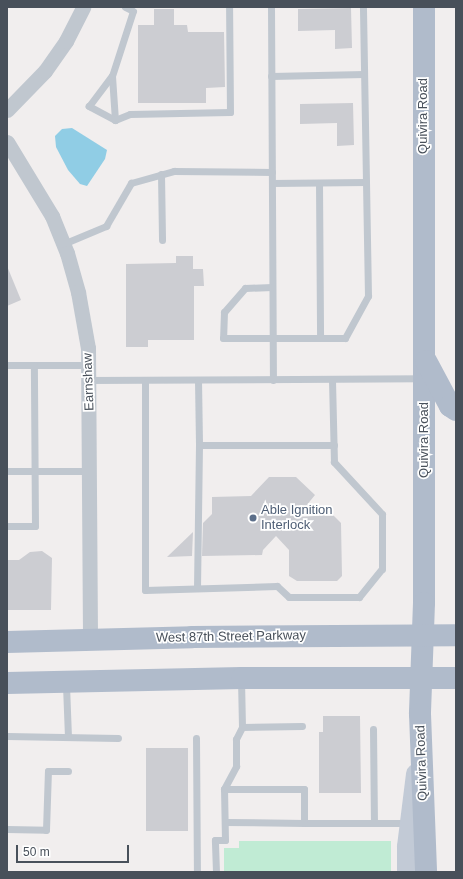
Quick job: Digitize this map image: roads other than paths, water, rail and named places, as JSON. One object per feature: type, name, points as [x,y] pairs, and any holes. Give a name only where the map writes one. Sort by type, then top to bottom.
[{"type":"main road","name":"Quivira Road","points":[[424,7],[423,634],[421,736],[426,864]]},
{"type":"main road","points":[[424,368],[450,406],[456,410]]},
{"type":"main road","name":"West 87th Street Parkway","points":[[7,642],[90,639],[423,634],[456,635]]},
{"type":"main road","points":[[7,683],[242,678],[456,678]]},
{"type":"main road","points":[[407,872],[410,823],[421,736]]},
{"type":"street","points":[[7,110],[45,71],[66,41],[83,7]]},
{"type":"street","name":"Earnshaw","points":[[7,142],[32,180],[63,244],[78,292],[89,365],[90,639]]},
{"type":"lane","points":[[115,120],[89,106],[112,76],[135,9],[125,7]]},
{"type":"lane","points":[[115,120],[130,114],[230,112],[229,7]]},
{"type":"lane","points":[[271,7],[273,380]]},
{"type":"lane","points":[[272,287],[245,288],[224,312],[223,338],[346,338],[368,296],[363,7]]},
{"type":"lane","points":[[271,76],[364,74]]},
{"type":"lane","points":[[112,76],[115,120]]},
{"type":"lane","points":[[63,244],[106,226],[130,183],[174,171],[272,172]]},
{"type":"lane","points":[[161,174],[162,240]]},
{"type":"lane","points":[[319,182],[320,338]]},
{"type":"lane","points":[[272,183],[366,182]]},
{"type":"lane","points":[[7,365],[89,365]]},
{"type":"lane","points":[[7,526],[35,526],[34,365]]},
{"type":"lane","points":[[89,380],[332,379],[424,368]]},
{"type":"lane","points":[[145,380],[145,590],[277,586],[288,597],[359,597],[382,569],[382,514],[334,462],[332,379]]},
{"type":"lane","points":[[197,588],[199,445],[198,380]]},
{"type":"lane","points":[[199,445],[334,445]]},
{"type":"lane","points":[[7,471],[90,471]]},
{"type":"lane","points":[[216,872],[215,840],[225,840],[224,789],[236,766],[236,739],[242,727],[242,678]]},
{"type":"lane","points":[[66,682],[68,736]]},
{"type":"lane","points":[[242,727],[302,726]]},
{"type":"lane","points":[[373,729],[374,823]]},
{"type":"lane","points":[[7,736],[118,738]]},
{"type":"lane","points":[[196,738],[197,872]]},
{"type":"lane","points":[[7,829],[46,830],[48,771],[68,771]]},
{"type":"lane","points":[[224,789],[304,789],[304,823]]},
{"type":"lane","points":[[225,822],[410,823]]},
{"type":"water","points":[[72,128],[107,150],[105,159],[87,186],[80,184],[68,170],[56,147],[55,136],[62,129]]},
{"type":"place","name":"Able Ignition Interlock","points":[[253,518]]}]
